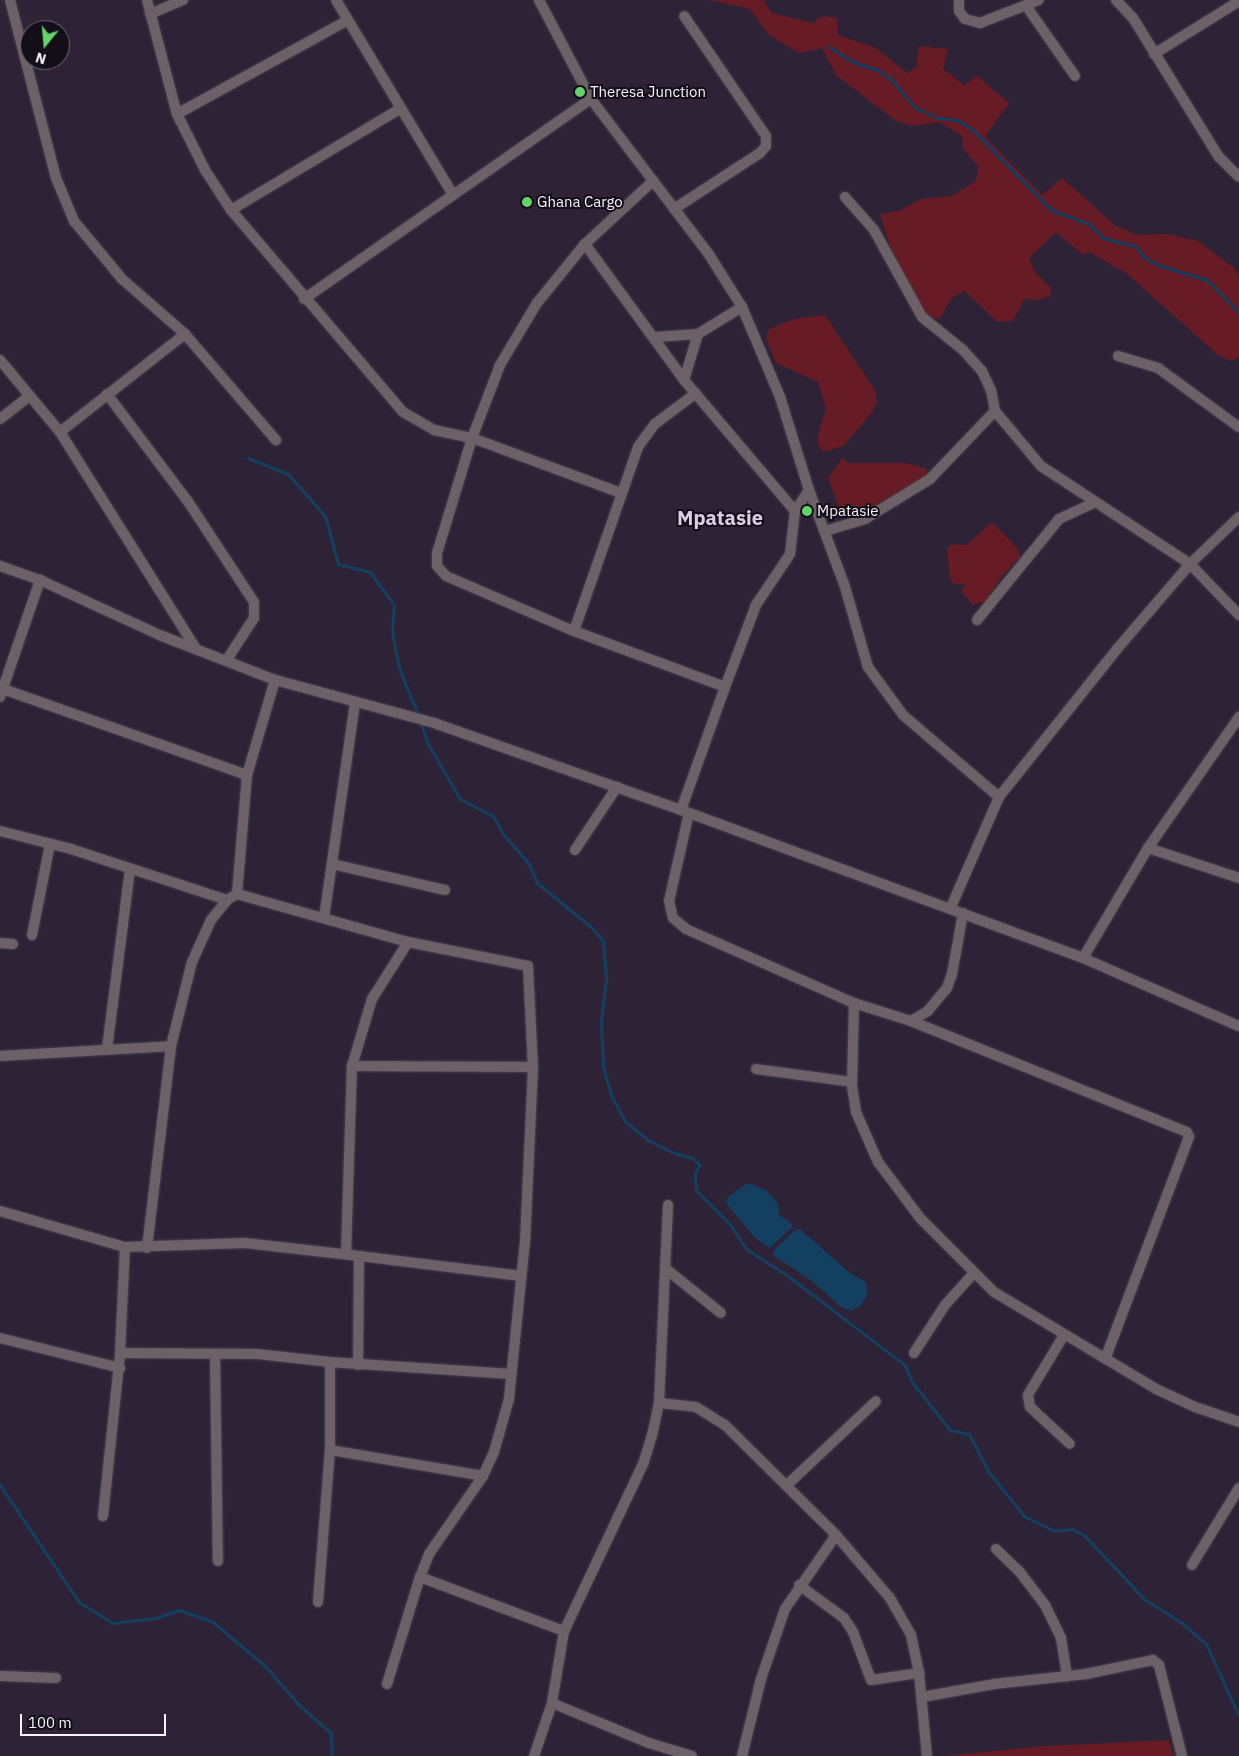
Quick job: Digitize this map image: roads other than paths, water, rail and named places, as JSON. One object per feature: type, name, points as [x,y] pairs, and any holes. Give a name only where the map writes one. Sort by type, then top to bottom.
[{"type":"street","points":[[10,0],[56,178],[74,221],[122,279],[185,334],[276,440]]},
{"type":"street","points":[[147,0],[177,114],[205,170],[231,210],[304,299],[403,412],[434,430],[472,438],[621,493]]},
{"type":"street","points":[[150,14],[183,0]]},
{"type":"street","points":[[336,0],[452,193]]},
{"type":"street","points":[[539,0],[592,99],[708,254],[742,307],[780,397],[868,667],[883,691],[929,740],[999,797]]},
{"type":"street","points":[[959,0],[959,11],[972,23],[994,19],[1027,7],[1039,0]]},
{"type":"street","points":[[1116,0],[1133,18],[1219,157],[1239,176]]},
{"type":"street","points":[[1154,54],[1239,1]]},
{"type":"street","points":[[1027,7],[1075,76]]},
{"type":"street","points":[[674,208],[760,153],[766,146],[766,136],[684,16]]},
{"type":"street","points":[[177,114],[348,20]]},
{"type":"street","points":[[304,299],[452,193],[592,99]]},
{"type":"street","points":[[231,210],[400,109]]},
{"type":"street","points":[[653,181],[585,244],[537,303],[514,337],[472,438],[436,552],[437,566],[446,576],[574,631],[725,687]]},
{"type":"street","points":[[845,196],[874,230],[922,317],[963,350],[982,371],[991,390],[995,411],[1041,466],[1094,503],[1190,564],[1239,615]]},
{"type":"street","points":[[585,244],[656,337],[684,380],[794,512]]},
{"type":"street","points":[[656,337],[698,334],[742,307]]},
{"type":"street","points":[[60,432],[185,334]]},
{"type":"street","points":[[684,380],[698,334]]},
{"type":"street","points":[[1118,356],[1158,368],[1239,427]]},
{"type":"street","points":[[0,360],[28,396],[60,432],[197,650]]},
{"type":"street","points":[[574,631],[621,493],[646,435],[696,393]]},
{"type":"street","points":[[107,394],[187,500],[254,602],[254,618],[226,661]]},
{"type":"street","points":[[0,419],[28,396]]},
{"type":"street","points":[[825,531],[865,519],[930,479],[995,411]]},
{"type":"street","points":[[809,490],[794,512],[790,554],[756,605],[725,687],[685,811],[669,901],[673,918],[686,929],[854,1004],[911,1021],[1187,1132],[1189,1137],[1105,1359]]},
{"type":"street","points":[[977,620],[1059,520],[1094,503]]},
{"type":"street","points":[[951,907],[999,797],[1117,649],[1190,564],[1239,516]]},
{"type":"street","points":[[0,566],[40,580],[197,650],[275,680],[355,704],[434,723],[685,811],[804,857],[951,907],[1083,958],[1239,1026]]},
{"type":"street","points":[[40,580],[1,691],[247,776]]},
{"type":"street","points":[[237,894],[247,776],[275,680]]},
{"type":"street","points":[[324,918],[355,704]]},
{"type":"street","points":[[1083,958],[1148,848],[1239,717]]},
{"type":"street","points":[[575,850],[617,787]]},
{"type":"street","points":[[0,831],[50,844],[227,900]]},
{"type":"street","points":[[32,935],[50,844]]},
{"type":"street","points":[[1148,848],[1239,878]]},
{"type":"street","points":[[332,864],[445,890]]},
{"type":"street","points":[[107,1049],[130,870]]},
{"type":"street","points":[[147,1248],[171,1046],[192,962],[211,920],[227,900],[237,894],[408,942],[528,966],[533,1067],[521,1276],[505,1417],[483,1476],[429,1554],[387,1684]]},
{"type":"street","points":[[911,1021],[937,1003],[947,988],[963,913]]},
{"type":"street","points":[[346,1254],[352,1066],[372,999],[408,942]]},
{"type":"street","points":[[0,944],[13,944]]},
{"type":"street","points":[[854,1004],[852,1082],[856,1112],[878,1162],[920,1218],[973,1274],[994,1292],[1105,1359],[1195,1407],[1239,1422]]},
{"type":"street","points":[[0,1056],[171,1046]]},
{"type":"street","points":[[352,1066],[533,1067]]},
{"type":"street","points":[[756,1069],[852,1082]]},
{"type":"street","points":[[534,1756],[552,1704],[564,1631],[644,1462],[659,1403],[668,1205]]},
{"type":"street","points":[[0,1211],[124,1247],[147,1248],[245,1243],[521,1276]]},
{"type":"street","points":[[103,1516],[120,1368],[124,1247]]},
{"type":"street","points":[[358,1365],[359,1256]]},
{"type":"street","points":[[666,1269],[721,1313]]},
{"type":"street","points":[[914,1353],[946,1305],[973,1274]]},
{"type":"street","points":[[1064,1335],[1028,1394],[1030,1407],[1070,1444]]},
{"type":"street","points":[[0,1338],[120,1368]]},
{"type":"street","points":[[120,1353],[215,1354],[511,1374]]},
{"type":"street","points":[[215,1354],[218,1561]]},
{"type":"street","points":[[318,1602],[330,1450],[330,1362]]},
{"type":"street","points":[[787,1485],[876,1401]]},
{"type":"street","points":[[659,1403],[690,1406],[707,1412],[725,1425],[836,1535],[903,1617],[911,1634],[919,1673],[927,1756]]},
{"type":"street","points":[[330,1450],[483,1476]]},
{"type":"street","points":[[1192,1565],[1239,1488]]},
{"type":"street","points":[[742,1756],[773,1642],[785,1609],[799,1585],[836,1535]]},
{"type":"street","points":[[996,1549],[1019,1571],[1045,1605],[1061,1638],[1067,1677]]},
{"type":"street","points":[[420,1577],[564,1631]]},
{"type":"street","points":[[799,1585],[844,1618],[853,1632],[871,1680],[919,1673]]},
{"type":"street","points":[[922,1697],[994,1684],[1067,1677],[1153,1660],[1159,1665],[1182,1756]]},
{"type":"street","points":[[0,1676],[56,1678]]},
{"type":"street","points":[[552,1704],[649,1743],[692,1756]]},
{"type":"water","points":[[748,1183],[766,1190],[778,1204],[779,1215],[792,1224],[792,1228],[769,1248],[754,1237],[726,1203],[729,1196]]},
{"type":"water","points":[[800,1229],[850,1273],[866,1282],[867,1295],[861,1305],[851,1311],[841,1307],[812,1281],[773,1255],[774,1250],[794,1231]]},
{"type":"waterway","points":[[829,47],[853,62],[877,70],[890,78],[914,107],[938,118],[957,120],[973,130],[1051,210],[1089,224],[1103,238],[1135,246],[1145,258],[1161,266],[1207,280],[1239,312]]},
{"type":"waterway","points":[[248,458],[288,474],[325,516],[338,564],[370,572],[394,605],[392,632],[399,668],[419,717]]},
{"type":"waterway","points":[[421,723],[428,744],[460,799],[493,816],[503,834],[529,864],[537,883],[591,927],[603,941],[606,979],[601,1021],[603,1067],[611,1095],[625,1121],[648,1140],[672,1152],[692,1158],[700,1165],[695,1172],[696,1190],[730,1224],[746,1249],[788,1276],[905,1365],[912,1382],[950,1430],[969,1434],[988,1471],[1024,1516],[1055,1531],[1072,1529],[1084,1535],[1144,1599],[1182,1623],[1206,1644],[1239,1716]]},
{"type":"waterway","points":[[0,1485],[79,1602],[112,1623],[156,1618],[179,1610],[213,1622],[265,1666],[298,1704],[331,1733],[332,1756]]},
{"type":"place","name":"Theresa Junction","points":[[580,92]]},
{"type":"place","name":"Ghana Cargo","points":[[527,202]]},
{"type":"place","name":"Mpatasie","points":[[807,511]]},
{"type":"district","name":"Mpatasie","points":[[720,517]]}]
